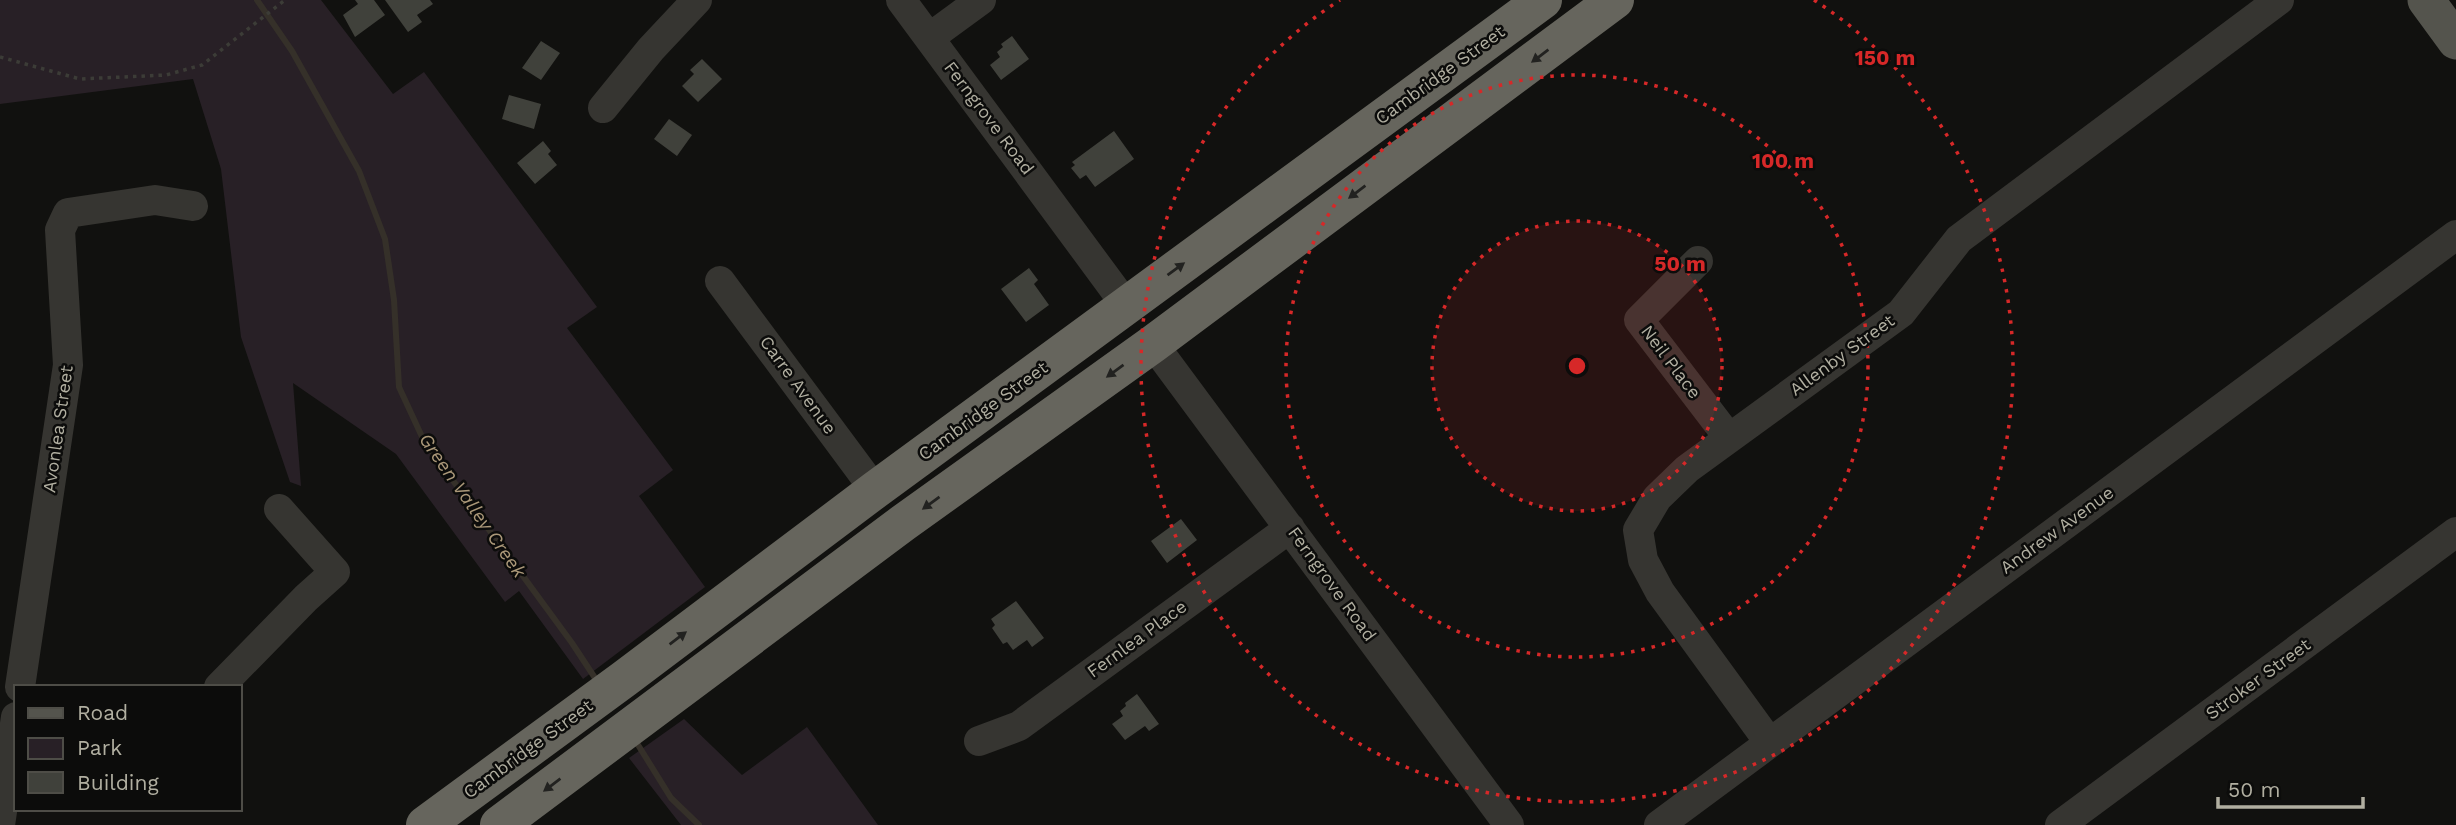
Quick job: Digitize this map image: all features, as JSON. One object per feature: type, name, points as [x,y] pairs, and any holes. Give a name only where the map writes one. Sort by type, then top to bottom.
[{"type":"highway","name":"Cambridge Street","points":[[425,825],[1126,304],[1543,0]]},
{"type":"highway","points":[[499,825],[903,523],[1153,344],[1615,0]]},
{"type":"main road","points":[[2426,0],[2456,41]]},
{"type":"street","points":[[603,108],[651,49],[696,0]]},
{"type":"street","name":"Ferngrove Road","points":[[901,0],[1126,304]]},
{"type":"street","points":[[929,38],[981,0]]},
{"type":"street","name":"Allenby Street","points":[[1769,742],[1660,592],[1643,560],[1638,530],[1657,498],[1686,469],[1901,313],[1959,239],[2279,0]]},
{"type":"street","name":"Avonlea Street","points":[[20,685],[68,365],[60,256],[62,223],[68,213],[92,208],[155,200],[193,206]]},
{"type":"street","name":"Andrew Avenue","points":[[1659,825],[2456,235]]},
{"type":"street","name":"Neil Place","points":[[1698,261],[1639,320],[1729,438]]},
{"type":"street","name":"Carre Avenue","points":[[720,281],[875,490]]},
{"type":"street","name":"Ferngrove Road","points":[[1153,344],[1510,825]]},
{"type":"street","points":[[221,685],[335,572],[279,509]]},
{"type":"street","name":"Fernlea Place","points":[[979,741],[1019,726],[1290,528]]},
{"type":"street","name":"Stroker Street","points":[[2060,825],[2456,532]]},
{"type":"street","points":[[0,825],[10,793],[14,742]]},
{"type":"path","points":[[0,57],[80,79],[166,75],[202,65],[285,0]]},
{"type":"green space","points":[[0,0],[321,0],[393,94],[424,72],[597,307],[567,328],[673,470],[639,496],[705,587],[583,679],[519,591],[505,602],[396,454],[293,383],[301,486],[290,482],[241,337],[221,169],[193,79],[0,104]]},
{"type":"green space","points":[[684,719],[742,775],[807,727],[878,825],[681,825],[629,758]]},
{"type":"building","points":[[355,0],[374,0],[385,15],[355,37],[343,15],[358,4]]},
{"type":"building","points":[[385,0],[430,0],[433,4],[417,15],[422,22],[408,32]]},
{"type":"building","points":[[1012,36],[1029,59],[1001,80],[990,65],[1000,57],[997,52],[1003,47],[1001,44]]},
{"type":"building","points":[[541,41],[560,53],[541,80],[522,68]]},
{"type":"building","points":[[702,59],[722,79],[698,102],[682,86],[694,74],[690,70]]},
{"type":"building","points":[[509,95],[541,104],[534,129],[502,119]]},
{"type":"building","points":[[669,119],[692,135],[677,156],[654,139]]},
{"type":"building","points":[[1114,131],[1134,159],[1095,187],[1086,175],[1080,179],[1071,168],[1075,165],[1072,162]]},
{"type":"building","points":[[543,141],[551,151],[548,154],[557,165],[535,184],[517,163]]},
{"type":"building","points":[[1029,268],[1038,280],[1034,284],[1049,305],[1026,322],[1001,289]]},
{"type":"building","points":[[1181,519],[1197,540],[1167,563],[1151,541]]},
{"type":"building","points":[[1016,601],[1044,638],[1032,647],[1027,640],[1013,650],[1007,642],[1003,644],[992,628],[995,625],[991,619]]},
{"type":"building","points":[[1137,694],[1159,724],[1149,731],[1145,726],[1125,740],[1112,724],[1123,716],[1120,711],[1126,706],[1125,703]]},
{"type":"waterway","name":"Green Valley Creek","points":[[257,0],[292,51],[359,171],[385,239],[394,300],[399,387],[424,441],[597,681]]},
{"type":"waterway","name":"Green Valley Creek","points":[[635,740],[671,798],[699,825]]}]
